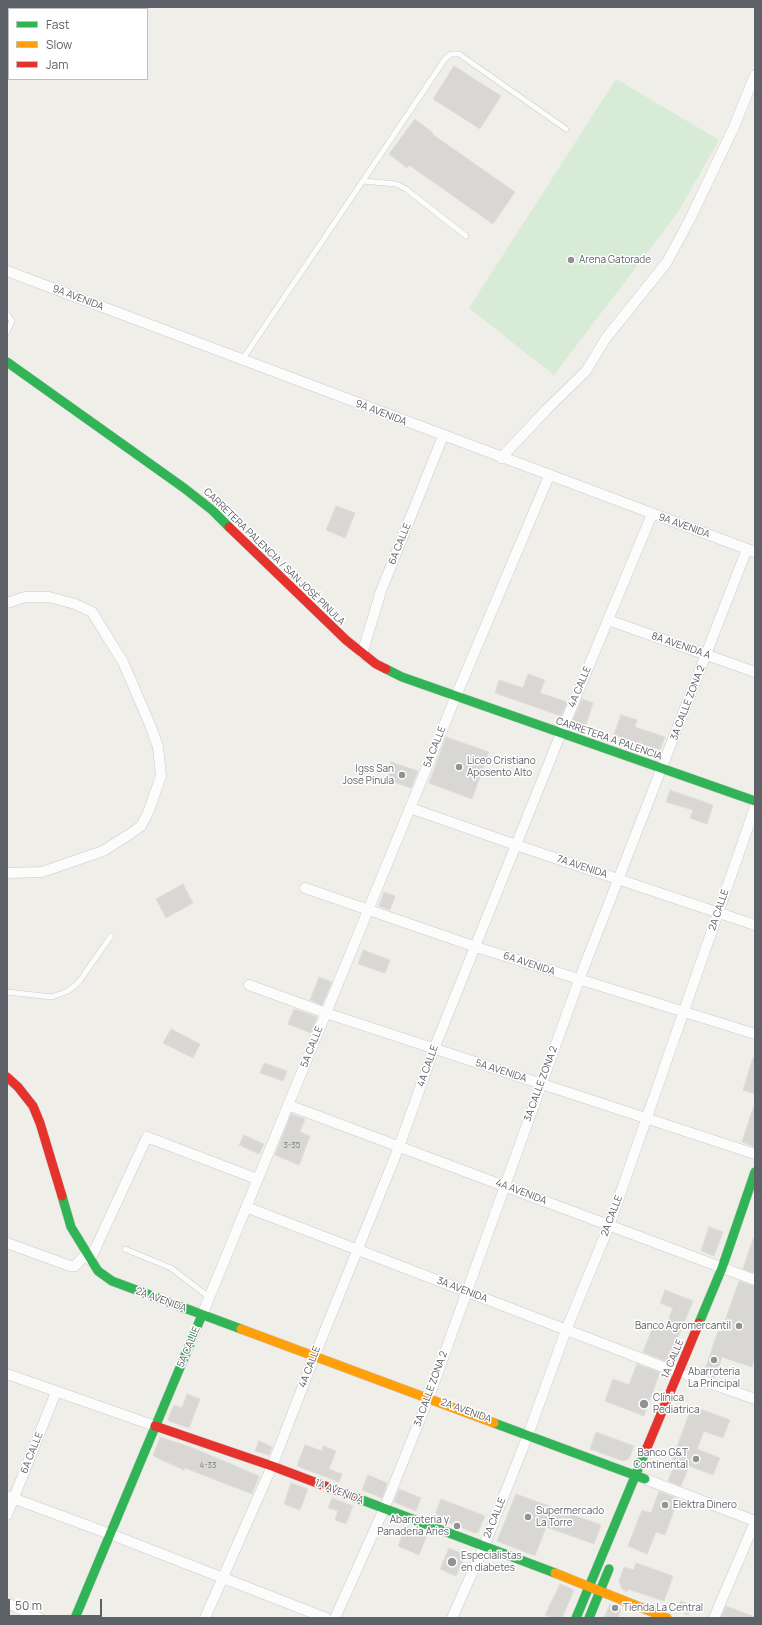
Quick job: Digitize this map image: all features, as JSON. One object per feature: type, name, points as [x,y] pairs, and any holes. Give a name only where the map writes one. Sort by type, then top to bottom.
[{"type":"street","points":[[501,458],[586,370],[606,338],[667,262],[690,219],[733,129],[755,75]]},
{"type":"street","name":"9A AVENIDA","points":[[7,271],[751,551]]},
{"type":"street","name":"CARRETERA PALENCIA / SAN JOSÉ PINULA","points":[[7,362],[184,488],[212,510],[362,654],[376,664],[402,677],[456,696]]},
{"type":"street","name":"6A CALLE","points":[[362,654],[381,591],[443,436]]},
{"type":"street","name":"5A CALLE","points":[[75,1618],[202,1315],[456,696],[549,476]]},
{"type":"street","name":"4A CALLE","points":[[205,1618],[272,1466],[399,1147],[434,1049],[476,947],[560,733],[652,514]]},
{"type":"street","name":"3A CALLE ZONA 2","points":[[335,1618],[384,1509],[428,1398],[505,1186],[540,1084],[617,878],[662,769],[706,655],[751,551]]},
{"type":"street","points":[[7,604],[24,597],[48,597],[75,604],[92,612],[123,662],[152,727],[158,748],[161,776],[148,813],[141,826],[130,834],[103,851],[42,872],[7,873]]},
{"type":"street","name":"8A AVENIDA A","points":[[608,620],[755,672]]},
{"type":"street","name":"CARRETERA A PALENCIA","points":[[456,696],[755,802]]},
{"type":"street","name":"2A CALLE","points":[[452,1618],[484,1546],[528,1435],[566,1330],[609,1226],[648,1119],[755,807]]},
{"type":"street","name":"7A AVENIDA","points":[[410,808],[755,925]]},
{"type":"street","name":"6A AVENIDA","points":[[305,888],[476,947],[755,1034]]},
{"type":"street","name":"5A AVENIDA","points":[[249,985],[326,1013],[755,1154]]},
{"type":"street","name":"2A AVENIDA","points":[[7,1077],[18,1087],[33,1106],[38,1117],[72,1227],[88,1257],[98,1271],[112,1281],[130,1289],[315,1355],[755,1521]]},
{"type":"street","name":"4A AVENIDA","points":[[288,1105],[755,1280]]},
{"type":"street","points":[[7,1243],[70,1266],[75,1266],[88,1257],[146,1137],[257,1179]]},
{"type":"street","name":"1A CALLE","points":[[726,1269],[755,1172]]},
{"type":"street","name":"3A AVENIDA","points":[[246,1207],[566,1330],[683,1374],[755,1399]]},
{"type":"street","name":"1A CALLE","points":[[576,1618],[643,1478],[683,1374],[752,1209]]},
{"type":"street","name":"1A AVENIDA","points":[[7,1374],[272,1466],[590,1586],[667,1618]]},
{"type":"street","name":"1A CALLE","points":[[675,1405],[683,1374]]},
{"type":"street","name":"6A CALLE","points":[[7,1515],[10,1497],[56,1392]]},
{"type":"street","points":[[10,1497],[110,1534],[326,1618]]},
{"type":"street","points":[[714,1618],[755,1521]]},
{"type":"street","points":[[589,1618],[612,1562]]},
{"type":"street","points":[[7,1603],[40,1618]]},
{"type":"lane","points":[[242,360],[445,59],[451,54],[459,54],[566,129]]},
{"type":"lane","points":[[362,182],[396,184],[406,189],[466,236]]},
{"type":"lane","points":[[7,314],[12,321],[7,332]]},
{"type":"lane","points":[[7,992],[52,997],[68,991],[78,983],[111,936]]},
{"type":"lane","points":[[125,1249],[171,1268],[209,1298]]},
{"type":"green space","name":"Arena Gatorade","points":[[616,79],[719,140],[678,212],[554,375],[469,308]]},
{"type":"building","points":[[454,66],[501,96],[480,129],[433,99]]},
{"type":"building","points":[[415,119],[433,133],[432,134],[515,192],[493,224],[409,165],[407,168],[389,154]]},
{"type":"building","points":[[336,506],[355,513],[345,538],[326,530]]},
{"type":"building","points":[[528,674],[545,680],[540,693],[567,702],[561,716],[495,693],[499,680],[523,688]]},
{"type":"building","points":[[582,699],[593,703],[586,725],[573,720]]},
{"type":"building","points":[[621,715],[637,720],[635,727],[665,737],[660,750],[614,735]]},
{"type":"building","name":"Liceo Cristiano Aposento Alto","points":[[446,737],[489,752],[472,799],[429,783]]},
{"type":"building","name":"Igss San Jose Pinula","points":[[391,762],[418,771],[411,788],[386,779]]},
{"type":"building","points":[[670,790],[713,805],[707,824],[690,818],[693,810],[666,802]]},
{"type":"building","points":[[183,884],[193,903],[166,918],[156,899]]},
{"type":"building","points":[[384,892],[395,896],[390,910],[379,906]]},
{"type":"building","points":[[363,950],[390,960],[385,973],[358,964]]},
{"type":"building","points":[[319,977],[332,982],[322,1005],[310,1000]]},
{"type":"building","points":[[294,1009],[317,1017],[311,1033],[288,1024]]},
{"type":"building","points":[[171,1029],[200,1044],[193,1058],[163,1043]]},
{"type":"building","points":[[753,1058],[755,1058],[755,1094],[743,1090]]},
{"type":"building","points":[[264,1063],[287,1071],[283,1081],[260,1073]]},
{"type":"building","points":[[753,1108],[755,1108],[755,1147],[742,1142]]},
{"type":"building","points":[[291,1114],[305,1119],[300,1132],[310,1136],[299,1165],[275,1155]]},
{"type":"building","points":[[244,1135],[264,1144],[259,1154],[239,1145]]},
{"type":"building","points":[[709,1227],[723,1232],[714,1256],[701,1251]]},
{"type":"building","points":[[753,1239],[755,1239],[755,1273],[743,1269]]},
{"type":"building","points":[[739,1281],[755,1286],[755,1357],[752,1367],[722,1357],[715,1378],[705,1374],[704,1372],[718,1331],[721,1332]]},
{"type":"building","points":[[665,1290],[693,1301],[668,1362],[643,1352],[654,1324],[665,1328],[673,1308],[660,1303]]},
{"type":"building","points":[[637,1364],[659,1372],[644,1416],[605,1401],[613,1379],[629,1385]]},
{"type":"building","points":[[187,1394],[200,1399],[189,1428],[169,1421],[168,1419],[174,1405],[182,1408]]},
{"type":"building","points":[[692,1406],[730,1420],[723,1438],[704,1431],[697,1449],[720,1458],[713,1475],[689,1466],[681,1486],[668,1481],[676,1461],[672,1460]]},
{"type":"building","points":[[596,1432],[634,1446],[629,1459],[623,1461],[590,1449]]},
{"type":"building","points":[[160,1437],[193,1448],[259,1476],[252,1494],[185,1468],[184,1470],[153,1456]]},
{"type":"building","points":[[259,1441],[272,1447],[269,1455],[255,1451]]},
{"type":"building","points":[[305,1445],[322,1451],[323,1446],[336,1451],[329,1469],[342,1474],[339,1482],[297,1466]]},
{"type":"building","points":[[368,1475],[387,1483],[382,1498],[362,1490]]},
{"type":"building","points":[[291,1483],[308,1489],[300,1510],[284,1504]]},
{"type":"building","points":[[399,1489],[421,1498],[416,1511],[394,1502]]},
{"type":"building","points":[[659,1491],[678,1499],[665,1535],[656,1532],[647,1554],[628,1546],[642,1510],[651,1513]]},
{"type":"building","name":"Supermercado La Torre","points":[[516,1494],[601,1525],[594,1544],[546,1527],[535,1556],[497,1541]]},
{"type":"building","points":[[332,1498],[353,1506],[346,1524],[335,1520],[338,1511],[328,1508]]},
{"type":"building","points":[[441,1499],[485,1516],[478,1532],[475,1533],[434,1517]]},
{"type":"building","points":[[406,1526],[427,1535],[419,1555],[398,1546]]},
{"type":"building","name":"Especialistas en diabetes","points":[[449,1548],[465,1555],[456,1576],[440,1569]]},
{"type":"building","points":[[636,1563],[673,1576],[664,1601],[628,1589],[627,1592],[622,1589],[619,1581],[624,1567],[634,1570]]},
{"type":"building","points":[[560,1584],[574,1590],[562,1618],[554,1618],[545,1615]]},
{"type":"building","points":[[681,1601],[692,1605],[688,1615],[677,1610]]},
{"type":"building","points":[[610,1604],[621,1609],[618,1618],[604,1618]]},
{"type":"building","points":[[726,1606],[755,1617],[755,1618],[721,1618]]},
{"type":"traffic: fast","points":[[7,362],[184,488],[212,510],[229,527]]},
{"type":"traffic: fast","points":[[386,669],[402,677],[755,801]]},
{"type":"traffic: fast","points":[[699,1323],[722,1268],[755,1172]]},
{"type":"traffic: fast","points":[[62,1196],[71,1227],[98,1271],[112,1281],[241,1329]]},
{"type":"traffic: fast","points":[[75,1618],[202,1315]]},
{"type":"traffic: fast","points":[[494,1423],[645,1479]]},
{"type":"traffic: fast","points":[[576,1618],[646,1450]]},
{"type":"traffic: fast","points":[[354,1497],[555,1573]]},
{"type":"traffic: fast","points":[[589,1618],[609,1569]]},
{"type":"traffic: slow","points":[[241,1329],[494,1423]]},
{"type":"traffic: slow","points":[[555,1573],[667,1618]]},
{"type":"traffic: jam","points":[[229,527],[346,640],[376,664],[386,669]]},
{"type":"traffic: jam","points":[[7,1077],[18,1087],[33,1106],[40,1123],[62,1196]]},
{"type":"traffic: jam","points":[[646,1450],[699,1323]]},
{"type":"traffic: jam","points":[[155,1426],[272,1466],[354,1497]]},
{"type":"place","name":"Arena Gatorade","points":[[571,260]]},
{"type":"place","name":"Liceo Cristiano Aposento Alto","points":[[459,767]]},
{"type":"place","name":"Igss San Jose Pinula","points":[[402,775]]},
{"type":"place","name":"Banco Agromercantil","points":[[739,1326]]},
{"type":"place","name":"Abarroteria La Principal","points":[[714,1360]]},
{"type":"place","name":"Clínica Pediatrica","points":[[644,1404]]},
{"type":"place","name":"Banco G&T Continental","points":[[696,1459]]},
{"type":"place","name":"Elektra Dinero","points":[[665,1505]]},
{"type":"place","name":"Supermercado La Torre","points":[[528,1517]]},
{"type":"place","name":"Abarroteria y Panadería Aries","points":[[457,1526]]},
{"type":"place","name":"Especialistas en diabetes","points":[[452,1562]]},
{"type":"place","name":"Tienda La Central","points":[[615,1608]]}]
